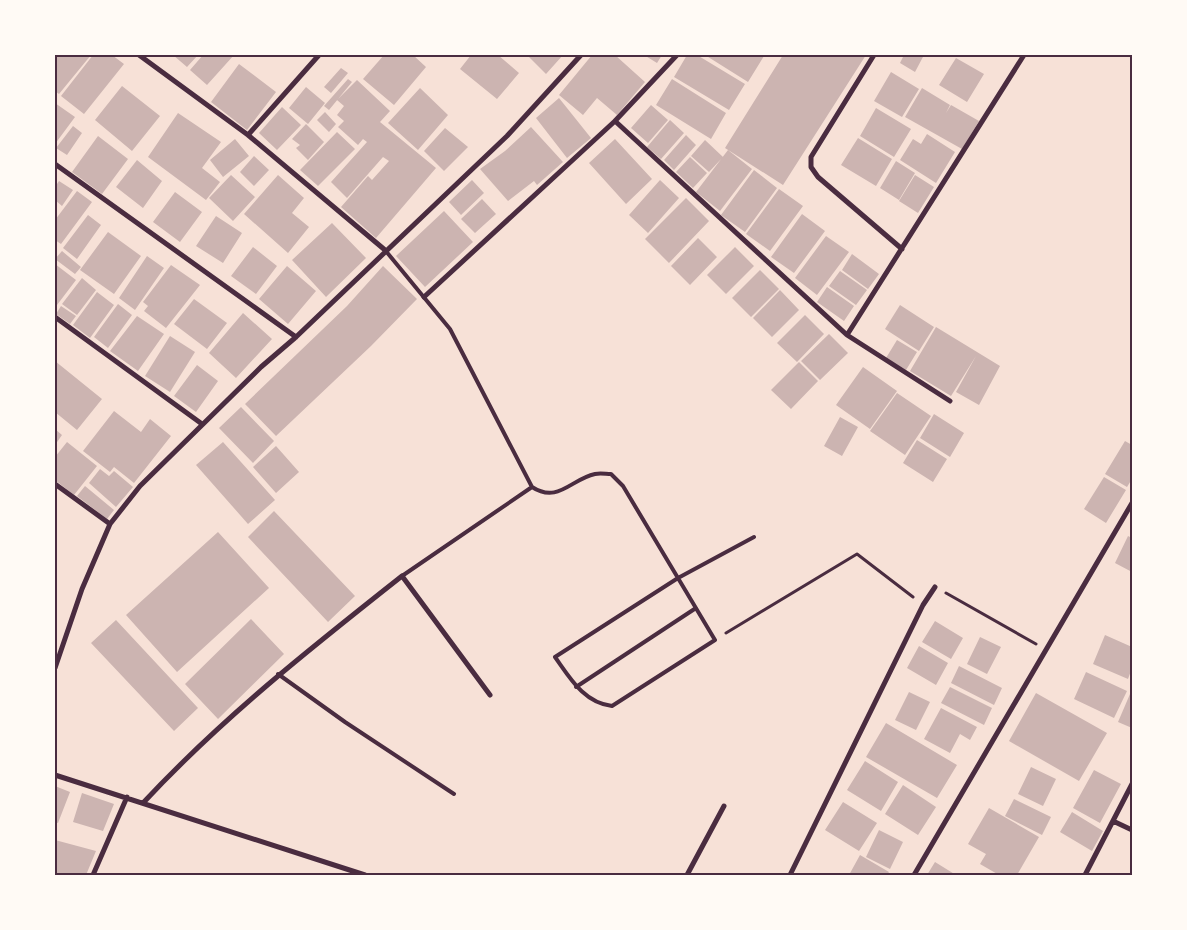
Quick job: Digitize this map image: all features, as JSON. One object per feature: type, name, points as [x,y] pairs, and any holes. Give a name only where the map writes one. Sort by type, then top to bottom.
[{"type":"street","points":[[139,55],[248,135],[385,250]]},
{"type":"street","points":[[248,135],[319,55]]},
{"type":"street","points":[[55,668],[82,588],[110,524],[140,486],[260,367],[296,337],[385,250],[507,136],[581,55]]},
{"type":"street","points":[[424,297],[615,121],[677,55]]},
{"type":"street","points":[[874,55],[811,157],[811,166],[818,177],[902,249]]},
{"type":"street","points":[[847,335],[1024,55]]},
{"type":"street","points":[[615,121],[847,335],[950,401]]},
{"type":"street","points":[[55,164],[296,337]]},
{"type":"street","points":[[55,317],[202,424]]},
{"type":"street","points":[[55,484],[110,524]]},
{"type":"street","points":[[914,875],[1132,503]]},
{"type":"street","points":[[144,803],[173,771],[278,674],[402,576],[490,694]]},
{"type":"street","points":[[790,875],[923,605],[935,587]]},
{"type":"street","points":[[55,775],[365,875]]},
{"type":"street","points":[[1085,875],[1132,784]]},
{"type":"street","points":[[94,875],[127,798]]},
{"type":"street","points":[[687,875],[724,806]]},
{"type":"street","points":[[1113,821],[1132,830]]},
{"type":"lane","points":[[385,250],[450,329],[532,486],[541,493],[557,492],[594,474],[611,474],[623,486],[678,578],[696,608],[715,640],[612,706],[599,705],[576,687],[555,657],[678,578],[754,537]]},
{"type":"lane","points":[[402,576],[532,486]]},
{"type":"lane","points":[[576,687],[696,608]]},
{"type":"lane","points":[[278,674],[345,722],[454,794]]},
{"type":"path","points":[[715,640],[856,554],[923,605]]},
{"type":"path","points":[[935,587],[1046,649]]},
{"type":"building","points":[[55,55],[91,55],[59,94],[55,91]]},
{"type":"building","points":[[93,55],[112,55],[124,64],[84,114],[61,96]]},
{"type":"building","points":[[173,55],[198,55],[187,67]]},
{"type":"building","points":[[203,55],[234,55],[207,85],[190,70]]},
{"type":"building","points":[[384,55],[413,55],[426,67],[394,105],[363,79]]},
{"type":"building","points":[[471,55],[498,55],[519,73],[497,99],[460,69]]},
{"type":"building","points":[[527,55],[563,55],[546,74]]},
{"type":"building","points":[[592,55],[615,55],[645,82],[617,115],[597,98],[583,115],[559,95]]},
{"type":"building","points":[[644,55],[662,55],[657,63]]},
{"type":"building","points":[[687,55],[697,55],[745,84],[729,110],[674,77]]},
{"type":"building","points":[[705,55],[762,55],[764,56],[748,82]]},
{"type":"building","points":[[783,55],[866,55],[783,185],[725,148]]},
{"type":"building","points":[[904,55],[924,55],[915,72],[900,63]]},
{"type":"building","points":[[956,58],[984,74],[967,102],[939,85]]},
{"type":"building","points":[[239,64],[276,92],[247,130],[211,102]]},
{"type":"building","points":[[341,68],[348,73],[331,93],[324,87]]},
{"type":"building","points":[[891,72],[919,89],[902,117],[874,101]]},
{"type":"building","points":[[348,79],[352,82],[329,110],[324,106]]},
{"type":"building","points":[[672,79],[726,113],[711,139],[656,105]]},
{"type":"building","points":[[357,80],[390,111],[380,122],[436,168],[376,238],[341,207],[368,176],[372,180],[389,161],[383,157],[347,198],[331,182],[367,142],[363,139],[358,145],[338,127],[344,121],[337,115],[344,106],[337,100]]},
{"type":"building","points":[[122,86],[160,116],[132,151],[95,120]]},
{"type":"building","points":[[306,87],[325,103],[308,124],[289,108]]},
{"type":"building","points":[[420,88],[448,115],[418,150],[388,123]]},
{"type":"building","points":[[922,88],[950,105],[946,113],[951,105],[979,121],[962,149],[905,117]]},
{"type":"building","points":[[559,98],[591,138],[567,158],[536,118]]},
{"type":"building","points":[[55,103],[75,117],[55,144]]},
{"type":"building","points":[[651,105],[668,120],[648,143],[631,128]]},
{"type":"building","points":[[282,107],[301,125],[277,150],[259,133]]},
{"type":"building","points":[[876,108],[911,129],[894,157],[860,136]]},
{"type":"building","points":[[325,112],[336,124],[329,132],[317,120]]},
{"type":"building","points":[[178,113],[221,142],[202,168],[220,182],[206,200],[148,157]]},
{"type":"building","points":[[670,120],[684,133],[661,159],[647,147]]},
{"type":"building","points":[[306,124],[324,142],[308,160],[296,148],[300,145],[292,139]]},
{"type":"building","points":[[73,126],[82,133],[67,155],[56,148]]},
{"type":"building","points":[[531,127],[563,162],[537,185],[534,181],[508,201],[480,169],[505,151]]},
{"type":"building","points":[[445,128],[468,147],[444,171],[424,151]]},
{"type":"building","points":[[337,132],[355,149],[318,186],[300,170]]},
{"type":"building","points":[[927,134],[955,152],[936,183],[900,160],[913,139],[921,144]]},
{"type":"building","points":[[686,135],[696,145],[674,170],[664,160]]},
{"type":"building","points":[[98,136],[128,159],[102,194],[72,172]]},
{"type":"building","points":[[858,138],[892,159],[876,186],[841,165]]},
{"type":"building","points":[[235,139],[249,156],[223,177],[210,160]]},
{"type":"building","points":[[615,139],[652,179],[626,204],[589,163]]},
{"type":"building","points":[[705,140],[723,157],[709,172],[691,156]]},
{"type":"building","points":[[728,150],[752,169],[720,211],[696,192]]},
{"type":"building","points":[[254,156],[269,170],[254,186],[240,172]]},
{"type":"building","points":[[690,157],[707,173],[693,188],[676,172]]},
{"type":"building","points":[[137,160],[162,181],[143,208],[116,187]]},
{"type":"building","points":[[896,161],[915,173],[899,200],[880,188]]},
{"type":"building","points":[[754,170],[777,188],[745,232],[721,215]]},
{"type":"building","points":[[231,175],[255,197],[233,221],[209,198]]},
{"type":"building","points":[[278,175],[304,198],[292,213],[309,227],[288,253],[244,214]]},
{"type":"building","points":[[915,175],[934,187],[918,213],[899,201]]},
{"type":"building","points":[[472,180],[484,193],[461,215],[449,202]]},
{"type":"building","points":[[660,180],[679,198],[648,233],[629,215]]},
{"type":"building","points":[[59,181],[73,190],[62,206],[55,200],[55,187]]},
{"type":"building","points":[[779,189],[803,206],[770,251],[746,234]]},
{"type":"building","points":[[77,191],[92,202],[61,244],[55,240],[55,220]]},
{"type":"building","points":[[175,192],[202,212],[180,242],[153,222]]},
{"type":"building","points":[[686,198],[709,221],[669,263],[645,239]]},
{"type":"building","points":[[482,199],[496,214],[475,233],[461,219]]},
{"type":"building","points":[[444,211],[473,242],[425,287],[396,256]]},
{"type":"building","points":[[802,214],[825,231],[794,273],[771,257]]},
{"type":"building","points":[[88,215],[101,225],[77,259],[63,248]]},
{"type":"building","points":[[216,216],[242,233],[223,263],[196,246]]},
{"type":"building","points":[[332,223],[366,258],[326,297],[292,260]]},
{"type":"building","points":[[108,232],[141,256],[114,294],[80,270]]},
{"type":"building","points":[[826,236],[849,252],[817,295],[795,278]]},
{"type":"building","points":[[698,238],[717,257],[690,285],[671,266]]},
{"type":"building","points":[[253,247],[277,266],[256,294],[231,276]]},
{"type":"building","points":[[735,247],[754,266],[726,294],[707,275]]},
{"type":"building","points":[[62,251],[81,267],[75,274],[55,259]]},
{"type":"building","points":[[852,254],[879,274],[868,289],[842,270]]},
{"type":"building","points":[[147,256],[164,268],[135,310],[119,298]]},
{"type":"building","points":[[55,264],[76,280],[57,305],[55,304]]},
{"type":"building","points":[[171,265],[200,285],[166,328],[144,311],[148,306],[143,302]]},
{"type":"building","points":[[287,266],[316,291],[288,324],[259,299]]},
{"type":"building","points":[[383,266],[417,299],[371,346],[276,436],[245,404],[347,306]]},
{"type":"building","points":[[760,270],[779,289],[751,317],[732,298]]},
{"type":"building","points":[[840,271],[867,290],[856,305],[829,286]]},
{"type":"building","points":[[82,278],[96,290],[77,315],[62,304]]},
{"type":"building","points":[[827,287],[854,306],[844,321],[817,302]]},
{"type":"building","points":[[780,290],[799,310],[772,337],[753,318]]},
{"type":"building","points":[[97,292],[114,305],[90,338],[73,325]]},
{"type":"building","points":[[194,299],[227,323],[207,349],[174,324]]},
{"type":"building","points":[[118,304],[132,315],[108,348],[94,337]]},
{"type":"building","points":[[900,305],[934,327],[919,351],[885,329]]},
{"type":"building","points":[[61,306],[76,316],[70,324],[56,314]]},
{"type":"building","points":[[243,313],[272,339],[236,378],[209,353]]},
{"type":"building","points":[[805,315],[824,334],[797,362],[777,343]]},
{"type":"building","points":[[137,316],[164,334],[138,371],[110,351]]},
{"type":"building","points":[[936,327],[1000,366],[979,405],[956,392],[976,356],[951,396],[910,371]]},
{"type":"building","points":[[829,334],[848,353],[820,380],[801,361]]},
{"type":"building","points":[[170,336],[195,352],[170,392],[145,376]]},
{"type":"building","points":[[897,340],[917,352],[906,370],[886,358]]},
{"type":"building","points":[[55,361],[102,399],[77,430],[55,412]]},
{"type":"building","points":[[799,362],[818,381],[791,409],[771,390]]},
{"type":"building","points":[[197,365],[218,381],[196,412],[174,396]]},
{"type":"building","points":[[863,367],[897,391],[870,429],[836,405]]},
{"type":"building","points":[[897,393],[931,416],[905,455],[870,431]]},
{"type":"building","points":[[241,407],[274,441],[253,463],[219,428]]},
{"type":"building","points":[[114,411],[141,432],[150,419],[171,436],[134,483],[114,467],[110,472],[83,451]]},
{"type":"building","points":[[934,414],[964,433],[950,457],[920,438]]},
{"type":"building","points":[[840,417],[858,427],[842,456],[824,446]]},
{"type":"building","points":[[55,429],[62,435],[55,445]]},
{"type":"building","points":[[917,440],[947,459],[933,482],[903,463]]},
{"type":"building","points":[[1125,441],[1132,445],[1132,479],[1127,487],[1105,474]]},
{"type":"building","points":[[67,442],[97,466],[74,495],[55,480],[55,457]]},
{"type":"building","points":[[223,442],[275,500],[248,524],[196,465]]},
{"type":"building","points":[[276,446],[299,472],[276,493],[253,467]]},
{"type":"building","points":[[100,469],[109,476],[114,471],[133,487],[116,507],[89,483]]},
{"type":"building","points":[[1104,477],[1126,490],[1106,523],[1084,509]]},
{"type":"building","points":[[85,486],[114,510],[107,519],[77,496]]},
{"type":"building","points":[[274,511],[355,596],[328,622],[248,537]]},
{"type":"building","points":[[218,532],[269,588],[177,672],[126,615]]},
{"type":"building","points":[[1128,536],[1132,538],[1132,572],[1115,563]]},
{"type":"building","points":[[251,619],[284,654],[218,719],[185,684]]},
{"type":"building","points":[[116,620],[198,708],[174,731],[91,643]]},
{"type":"building","points":[[935,621],[963,638],[951,659],[922,642]]},
{"type":"building","points":[[1105,635],[1132,647],[1132,668],[1128,679],[1093,664]]},
{"type":"building","points":[[980,637],[1001,647],[987,674],[967,664]]},
{"type":"building","points":[[919,646],[948,663],[936,685],[907,668]]},
{"type":"building","points":[[959,666],[1002,688],[994,705],[951,683]]},
{"type":"building","points":[[1086,672],[1127,691],[1114,718],[1074,699]]},
{"type":"building","points":[[950,687],[992,708],[984,725],[941,703]]},
{"type":"building","points":[[909,692],[930,702],[916,730],[895,720]]},
{"type":"building","points":[[1036,693],[1107,733],[1079,781],[1009,741]]},
{"type":"building","points":[[1130,694],[1132,694],[1132,728],[1118,722]]},
{"type":"building","points":[[941,708],[977,727],[970,740],[960,734],[950,753],[924,739]]},
{"type":"building","points":[[886,723],[957,765],[937,798],[866,757]]},
{"type":"building","points":[[865,761],[898,782],[881,811],[847,790]]},
{"type":"building","points":[[1031,767],[1056,779],[1043,806],[1018,794]]},
{"type":"building","points":[[1094,770],[1121,784],[1100,823],[1073,808]]},
{"type":"building","points":[[903,785],[936,807],[918,835],[885,814]]},
{"type":"building","points":[[55,786],[70,792],[58,823],[55,822]]},
{"type":"building","points":[[82,793],[114,804],[103,831],[73,822]]},
{"type":"building","points":[[1014,799],[1051,817],[1042,835],[1005,816]]},
{"type":"building","points":[[843,802],[877,823],[859,851],[825,830]]},
{"type":"building","points":[[989,808],[1039,837],[1017,875],[999,875],[980,864],[986,854],[968,844]]},
{"type":"building","points":[[1072,812],[1103,831],[1092,851],[1060,832]]},
{"type":"building","points":[[879,830],[903,842],[890,869],[866,857]]},
{"type":"building","points":[[55,840],[96,851],[86,875],[55,875]]},
{"type":"building","points":[[860,855],[889,872],[887,875],[849,875]]},
{"type":"building","points":[[935,862],[956,875],[927,875]]}]
